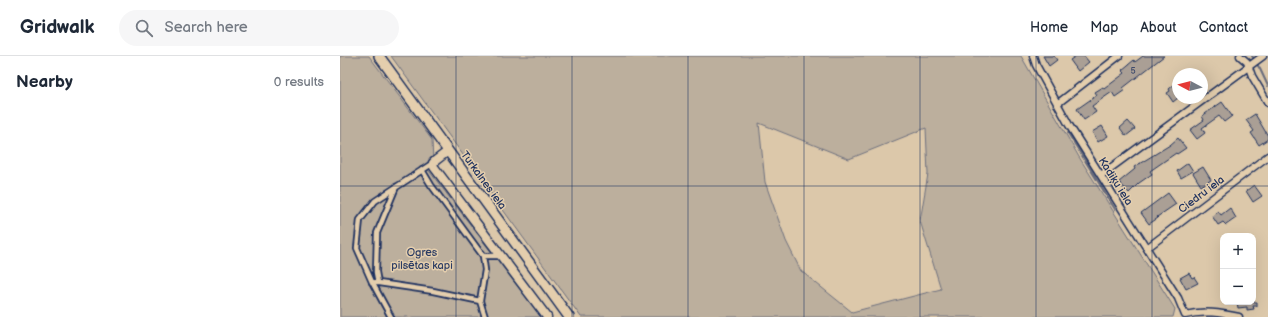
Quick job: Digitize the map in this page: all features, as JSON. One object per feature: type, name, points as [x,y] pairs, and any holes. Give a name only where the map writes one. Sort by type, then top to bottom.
[{"type":"main road","name":"Turkalnes iela","points":[[379,56],[570,317]]},
{"type":"street","name":"Kadiķu iela","points":[[1033,56],[1057,104],[1178,298],[1184,316]]},
{"type":"street","points":[[1057,104],[1119,56]]},
{"type":"street","points":[[1240,56],[1247,62],[1252,76],[1268,103]]},
{"type":"street","points":[[1101,175],[1263,56]]},
{"type":"street","points":[[391,317],[372,282],[357,248],[360,220],[375,201],[433,164],[448,151]]},
{"type":"street","name":"Ciedru iela","points":[[1147,248],[1268,156]]},
{"type":"street","points":[[433,164],[547,317]]},
{"type":"street","points":[[422,170],[431,185],[483,256],[485,270],[480,301],[485,317]]},
{"type":"street","points":[[378,283],[376,272],[377,233],[396,187]]},
{"type":"street","points":[[483,256],[501,256]]},
{"type":"street","points":[[372,282],[433,291],[480,301]]},
{"type":"street","points":[[1184,316],[1204,312],[1239,317]]},
{"type":"green space","name":"Ogres pilsētas kapi","points":[[340,56],[369,56],[432,140],[433,163],[427,168],[541,317],[340,317]]},
{"type":"green space","points":[[391,56],[1021,56],[1079,157],[1175,309],[1173,317],[581,317]],"holes":[[[759,123],[849,159],[926,128],[928,174],[920,221],[941,289],[852,312],[801,271],[786,241],[765,182]]]},
{"type":"building","points":[[1043,56],[1054,56],[1057,60],[1049,66]]},
{"type":"building","points":[[1076,56],[1084,56],[1089,62],[1078,71],[1070,60]]},
{"type":"building","points":[[1143,56],[1164,56],[1123,88],[1125,90],[1115,97],[1112,92],[1092,106],[1096,112],[1084,120],[1077,109],[1097,95],[1095,92],[1103,87],[1104,89],[1125,73],[1122,70],[1134,60],[1135,62]]},
{"type":"building","points":[[1172,86],[1172,100],[1167,93],[1170,91],[1169,89]]},
{"type":"building","points":[[1222,102],[1232,116],[1224,122],[1219,116],[1202,128],[1205,133],[1197,139],[1190,130],[1204,120],[1202,116]]},
{"type":"building","points":[[1255,114],[1268,136],[1268,139],[1259,145],[1251,133],[1254,131],[1246,120]]},
{"type":"building","points":[[1128,121],[1135,129],[1126,136],[1120,128]]},
{"type":"building","points":[[1102,126],[1108,136],[1098,142],[1092,132]]},
{"type":"building","points":[[1178,138],[1186,148],[1150,171],[1152,174],[1139,183],[1129,193],[1119,182],[1135,169],[1134,167],[1170,145]]},
{"type":"building","points":[[1188,163],[1193,171],[1181,178],[1177,171]]},
{"type":"building","points":[[1203,167],[1211,180],[1201,186],[1193,173]]},
{"type":"building","points":[[1254,185],[1262,196],[1253,202],[1246,191]]},
{"type":"building","points":[[1168,193],[1176,204],[1149,224],[1141,213]]},
{"type":"building","points":[[1230,208],[1236,218],[1226,225],[1223,222],[1218,225],[1212,216],[1218,211],[1221,215]]},
{"type":"building","points":[[1189,273],[1198,283],[1186,289],[1180,278]]},
{"type":"building","points":[[1257,302],[1257,306],[1253,306],[1254,309],[1247,310],[1247,307],[1238,308],[1238,305],[1256,305]]},
{"type":"waterway","points":[[1252,56],[1268,86]]},
{"type":"waterway","points":[[1068,133],[1115,209]]}]
